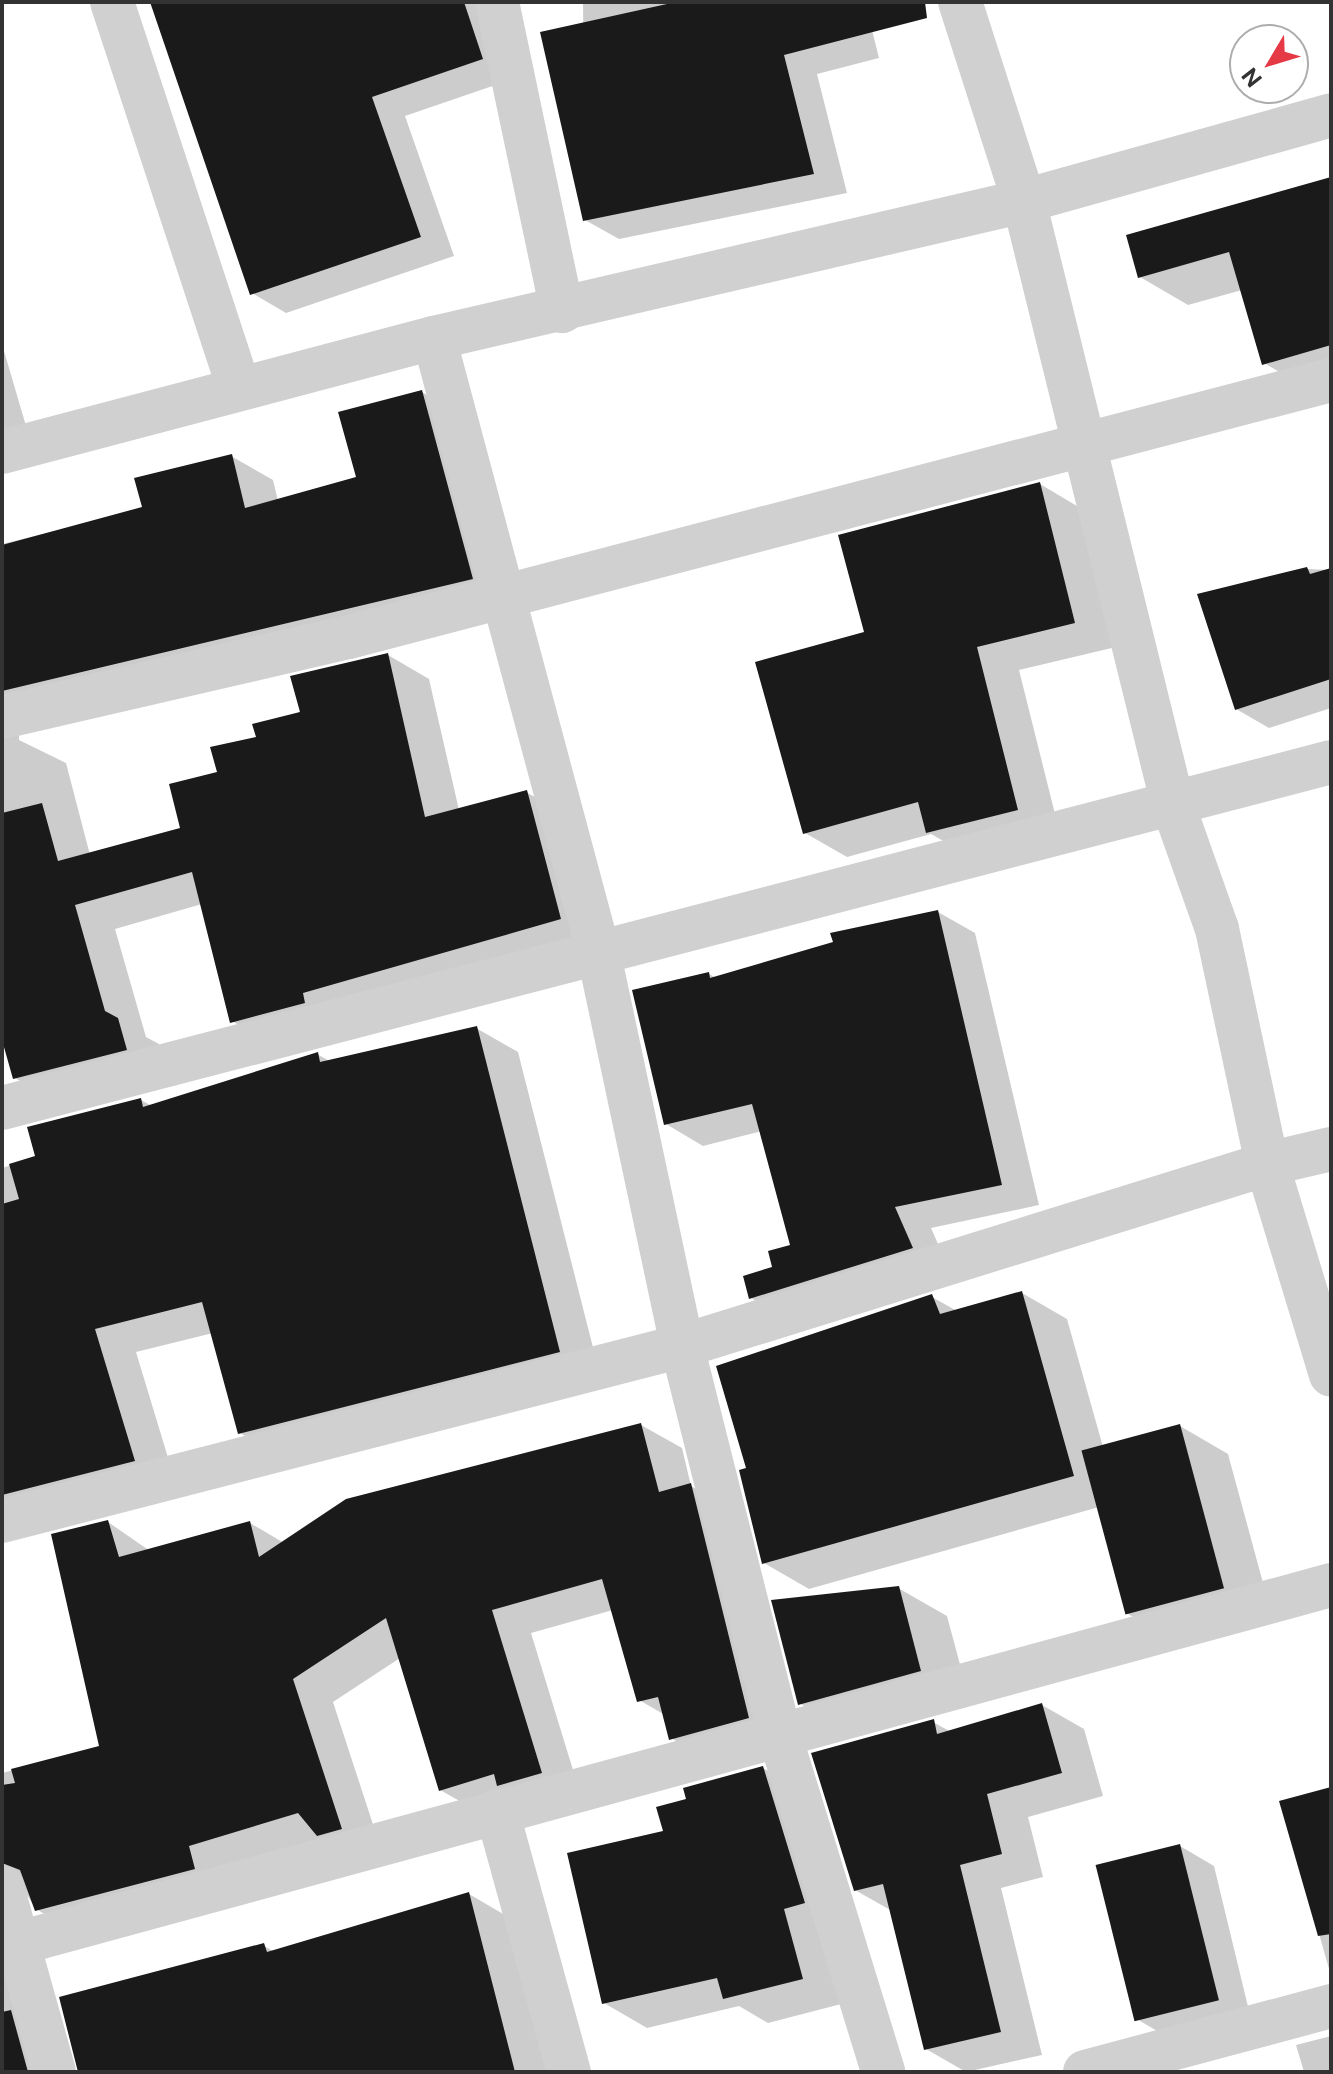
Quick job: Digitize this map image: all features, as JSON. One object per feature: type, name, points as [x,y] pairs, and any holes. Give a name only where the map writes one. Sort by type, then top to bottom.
[{"type":"street","points":[[112,2],[239,389]]},
{"type":"street","points":[[497,2],[562,311]]},
{"type":"street","points":[[960,2],[1024,201],[1088,446],[1173,805],[1217,929],[1267,1164],[1331,1375]]},
{"type":"street","points":[[2,452],[434,338],[562,311],[1024,201],[1331,115]]},
{"type":"street","points":[[434,338],[598,950],[682,1346],[779,1733],[883,2072]]},
{"type":"street","points":[[2,717],[349,637],[503,593],[1088,446],[1331,380]]},
{"type":"street","points":[[2,1108],[598,950],[1331,762]]},
{"type":"street","points":[[2,1521],[682,1346],[1267,1164],[1331,1149]]},
{"type":"street","points":[[19,1943],[779,1733],[1331,1585]]},
{"type":"street","points":[[497,1811],[569,2072]]},
{"type":"street","points":[[2,1887],[19,1943],[18,2015],[54,2072]]},
{"type":"street","points":[[1085,2072],[1331,2006]]},
{"type":"building","points":[[150,2],[464,2],[483,59],[372,97],[421,237],[250,295]]},
{"type":"building","points":[[676,2],[925,2],[927,18],[784,55],[814,174],[583,221],[540,32]]},
{"type":"building","points":[[1331,177],[1331,345],[1262,365],[1229,252],[1138,278],[1126,235]]},
{"type":"building","points":[[422,390],[473,579],[2,691],[2,545],[142,507],[134,478],[232,454],[245,508],[356,477],[338,412]]},
{"type":"building","points":[[1040,482],[1075,623],[977,647],[1018,810],[926,833],[918,802],[803,834],[755,662],[864,632],[838,535]]},
{"type":"building","points":[[1307,567],[1310,574],[1331,568],[1331,679],[1235,710],[1197,594]]},
{"type":"building","points":[[388,653],[425,817],[527,790],[561,919],[303,993],[305,1003],[230,1023],[192,872],[75,905],[105,1011],[118,1018],[127,1050],[13,1079],[2,1040],[2,813],[42,803],[58,861],[180,828],[169,784],[217,772],[210,747],[256,737],[252,724],[300,712],[290,676]]},
{"type":"building","points":[[938,910],[1002,1185],[895,1207],[913,1248],[749,1299],[743,1276],[772,1267],[768,1251],[790,1245],[752,1104],[664,1125],[632,990],[709,972],[710,978],[833,942],[830,933]]},
{"type":"building","points":[[477,1026],[560,1352],[238,1434],[202,1302],[95,1329],[135,1461],[2,1495],[2,1204],[19,1199],[9,1164],[35,1156],[27,1127],[141,1098],[143,1107],[318,1052],[320,1062]]},
{"type":"building","points":[[1022,1291],[1074,1476],[762,1564],[739,1470],[746,1468],[716,1366],[932,1294],[940,1314]]},
{"type":"building","points":[[641,1423],[659,1492],[691,1483],[749,1718],[669,1740],[658,1697],[637,1702],[602,1579],[492,1610],[542,1773],[497,1786],[494,1774],[439,1791],[386,1618],[293,1679],[342,1829],[317,1836],[298,1813],[189,1846],[195,1869],[35,1911],[20,1870],[2,1863],[2,1785],[15,1783],[11,1769],[99,1746],[51,1534],[108,1520],[119,1557],[250,1521],[259,1557],[346,1499]]},
{"type":"building","points":[[1180,1424],[1224,1588],[1125,1615],[1081,1450]]},
{"type":"building","points":[[899,1586],[921,1671],[798,1705],[771,1600]]},
{"type":"building","points":[[1042,1703],[1062,1773],[987,1794],[1002,1854],[960,1865],[1001,2032],[924,2050],[883,1884],[854,1891],[811,1753],[934,1719],[937,1734]]},
{"type":"building","points":[[763,1766],[805,1903],[784,1909],[803,1979],[723,1999],[717,1978],[602,2004],[567,1853],[663,1831],[656,1807],[686,1799],[683,1788]]},
{"type":"building","points":[[1331,1787],[1331,1934],[1318,1936],[1279,1801]]},
{"type":"building","points":[[1180,1844],[1219,2000],[1135,2021],[1096,1865]]},
{"type":"building","points":[[469,1892],[515,2072],[78,2072],[59,1997],[264,1943],[267,1952]]},
{"type":"building","points":[[11,2010],[28,2072],[2,2072],[2,2012]]}]
